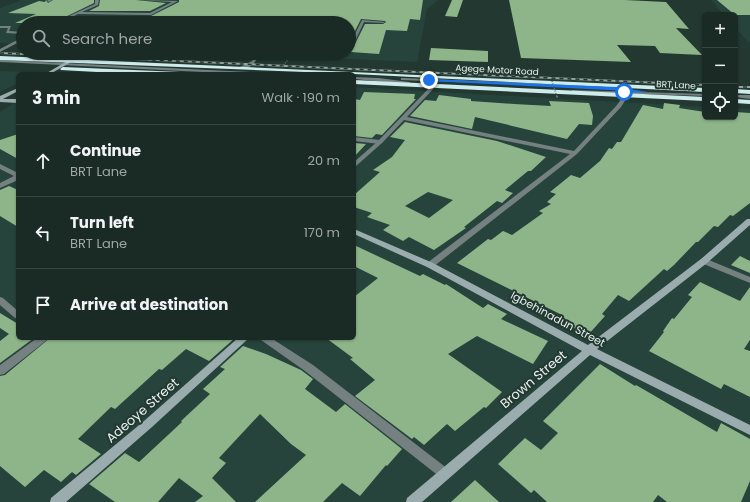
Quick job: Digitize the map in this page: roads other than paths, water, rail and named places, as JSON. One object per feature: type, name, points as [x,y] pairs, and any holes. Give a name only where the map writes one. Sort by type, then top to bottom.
[{"type":"highway","name":"Agege Motor Road","points":[[0,59],[16,60]]},
{"type":"highway","name":"Agege Motor Road","points":[[23,60],[326,72]]},
{"type":"highway","points":[[0,66],[139,72]]},
{"type":"highway","name":"Agege Motor Road","points":[[356,73],[702,90]]},
{"type":"highway","name":"Agege Motor Road","points":[[356,82],[702,99]]},
{"type":"highway","points":[[738,91],[750,92]]},
{"type":"highway","points":[[738,101],[750,102]]},
{"type":"street","points":[[71,16],[97,4],[97,0]]},
{"type":"street","points":[[78,13],[151,14],[176,1],[139,0]]},
{"type":"street","points":[[356,35],[363,21],[382,22]]},
{"type":"street","points":[[0,26],[10,27],[7,32],[16,33]]},
{"type":"street","points":[[0,51],[16,42]]},
{"type":"street","points":[[242,68],[254,62],[255,60]]},
{"type":"street","points":[[50,72],[68,62],[237,72]]},
{"type":"street","name":"BRT Lane","points":[[356,78],[433,85],[702,94]]},
{"type":"street","points":[[356,163],[380,142],[433,87]]},
{"type":"street","points":[[0,99],[16,90]]},
{"type":"street","points":[[430,265],[575,153],[619,106],[626,96]]},
{"type":"street","points":[[738,96],[750,97]]},
{"type":"street","points":[[0,99],[16,101]]},
{"type":"street","points":[[404,118],[575,153]]},
{"type":"street","points":[[356,138],[380,142]]},
{"type":"street","points":[[0,166],[16,175]]},
{"type":"street","points":[[0,186],[16,177]]},
{"type":"street","name":"Brown Street","points":[[412,502],[589,350],[704,261],[750,221]]},
{"type":"street","name":"Igbehinadun Street","points":[[356,232],[430,265],[589,350],[750,430]]},
{"type":"street","points":[[704,261],[750,280]]},
{"type":"street","points":[[0,300],[16,314]]},
{"type":"street","points":[[0,370],[41,340]]},
{"type":"street","name":"Adeoye Street","points":[[56,502],[160,414],[242,340]]},
{"type":"street","points":[[267,340],[309,368],[444,473]]},
{"type":"railway","points":[[0,53],[16,54]]},
{"type":"railway","points":[[154,60],[702,85]]},
{"type":"railway","points":[[738,87],[750,87]]}]
